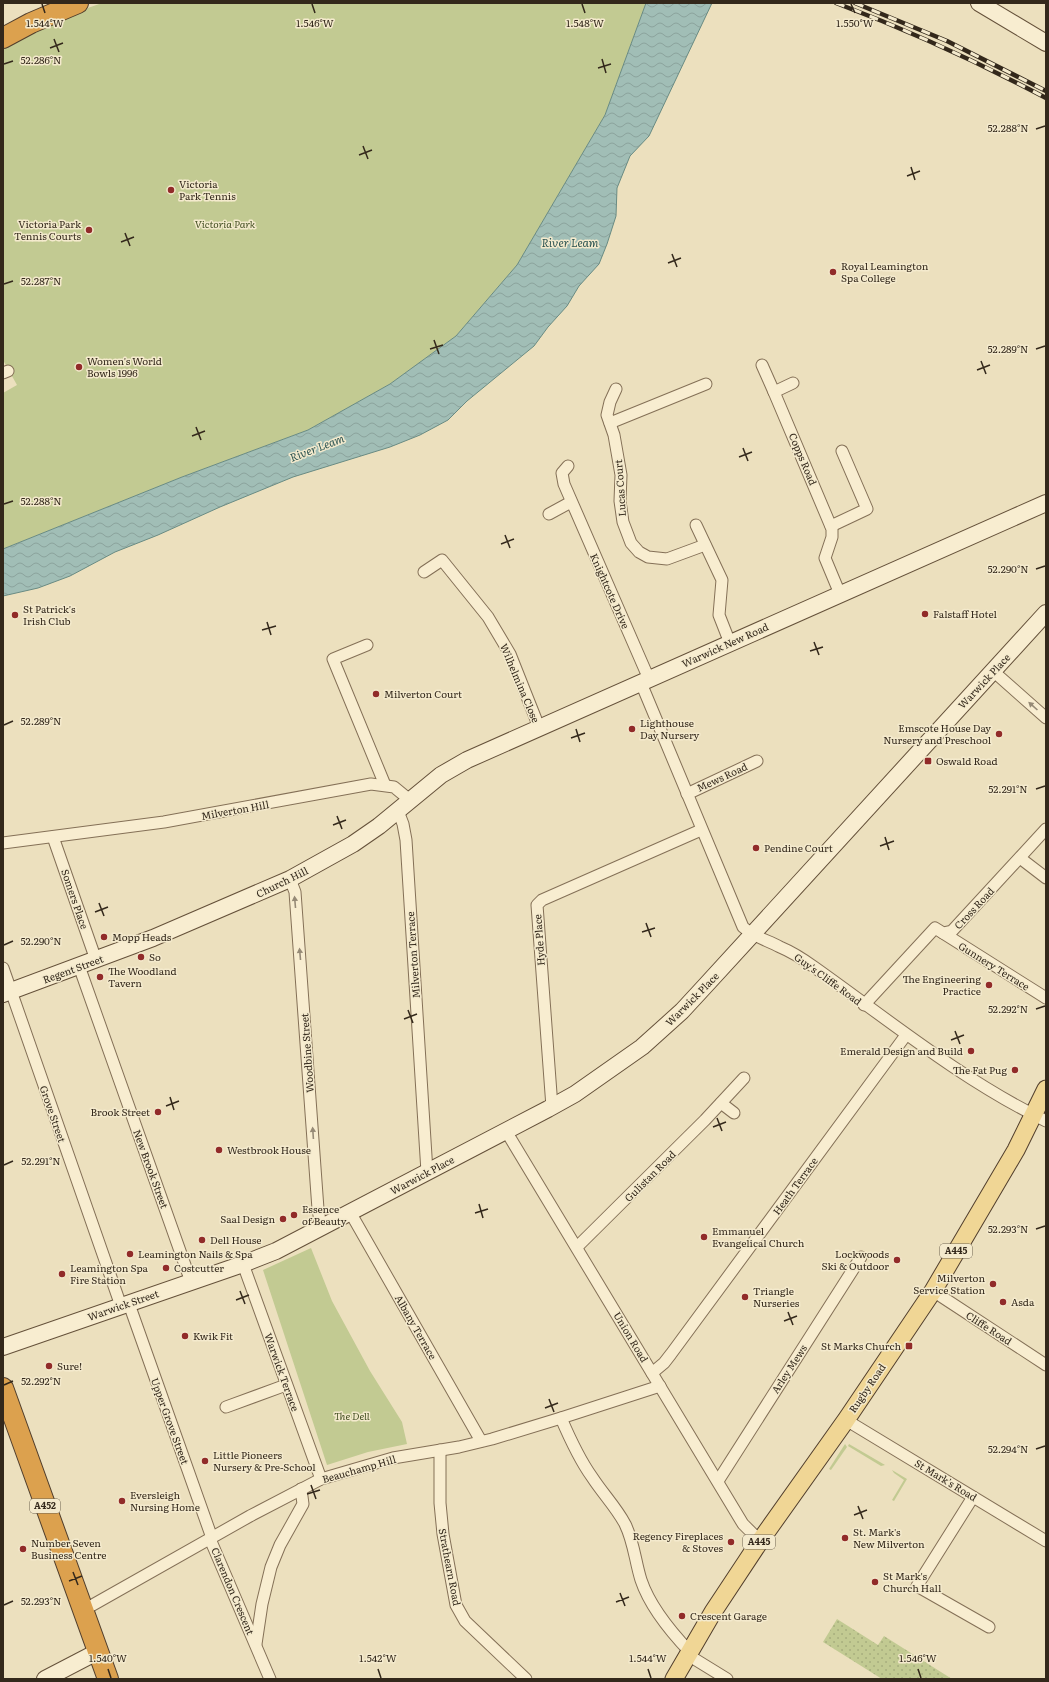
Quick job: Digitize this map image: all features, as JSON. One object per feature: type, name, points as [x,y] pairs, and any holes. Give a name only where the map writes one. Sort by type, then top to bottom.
[{"type":"highway","points":[[3,38],[32,23],[78,3]]},
{"type":"highway","name":"A452","points":[[3,1388],[82,1611],[108,1679]]},
{"type":"main road","points":[[979,3],[1046,43]]},
{"type":"main road","name":"Warwick New Road","points":[[411,801],[441,776],[460,764],[539,727],[1046,503]]},
{"type":"main road","name":"Warwick Place","points":[[243,1264],[276,1251],[552,1107],[593,1082],[642,1047],[682,1011],[1046,613]]},
{"type":"main road","name":"Church Hill","points":[[143,942],[227,908],[290,879],[353,844],[411,801]]},
{"type":"main road","name":"Regent Street","points":[[7,993],[143,942]]},
{"type":"main road","name":"Rugby Road","points":[[674,1679],[713,1612],[760,1541],[846,1420],[933,1291],[1016,1150],[1039,1118],[1046,1089]]},
{"type":"main road","name":"Warwick Street","points":[[3,1348],[243,1264]]},
{"type":"main road","points":[[45,1679],[97,1652]]},
{"type":"street","name":"Copps Road","points":[[762,365],[831,526],[832,537],[825,558],[840,594]]},
{"type":"street","points":[[774,392],[793,383]]},
{"type":"street","points":[[610,423],[706,384]]},
{"type":"street","name":"Lucas Court","points":[[616,389],[607,408],[607,415],[614,435],[621,475],[620,501],[625,531],[635,548],[648,557],[667,559],[705,544]]},
{"type":"street","points":[[831,526],[867,509],[842,451]]},
{"type":"street","name":"Knightcote Drive","points":[[568,466],[562,473],[562,478],[645,681]]},
{"type":"street","points":[[549,514],[571,502]]},
{"type":"street","points":[[696,524],[722,580],[719,615],[730,643]]},
{"type":"street","name":"Wilhelmina Close","points":[[424,572],[442,560],[488,617],[510,654],[539,727]]},
{"type":"street","points":[[367,645],[333,659],[385,785]]},
{"type":"street","points":[[994,671],[1046,718]]},
{"type":"street","name":"Guy's Cliffe Road","points":[[645,681],[701,830],[738,919],[743,927],[752,935],[803,959],[864,1005],[974,1082],[1039,1118]]},
{"type":"street","name":"Mews Road","points":[[687,794],[757,761]]},
{"type":"street","name":"Milverton Hill","points":[[3,843],[193,818],[363,786],[385,785],[394,787],[411,801]]},
{"type":"street","name":"Milverton Terrace","points":[[398,811],[403,824],[406,840],[427,1172]]},
{"type":"street","name":"Cross Road","points":[[864,1005],[935,928],[943,933],[952,931],[1046,828]]},
{"type":"street","name":"Hyde Place","points":[[552,1107],[538,905],[542,900],[701,830]]},
{"type":"street","name":"Somers Place","points":[[53,837],[96,960]]},
{"type":"street","points":[[1020,858],[1046,878]]},
{"type":"street","name":"Woodbine Street","points":[[290,879],[295,892],[318,1209],[321,1227]]},
{"type":"street","name":"Gunnery Terrace","points":[[943,933],[1046,998]]},
{"type":"street","name":"New Brook Street","points":[[79,966],[191,1282]]},
{"type":"street","name":"Grove Street","points":[[3,968],[7,993],[125,1305]]},
{"type":"street","name":"Heath Terrace","points":[[652,1373],[668,1358],[906,1035]]},
{"type":"street","name":"Gulistan Road","points":[[577,1247],[721,1103],[744,1078]]},
{"type":"street","points":[[721,1103],[734,1113]]},
{"type":"street","name":"Union Road","points":[[506,1131],[746,1527],[760,1541]]},
{"type":"street","name":"Albany Terrace","points":[[350,1212],[481,1441]]},
{"type":"street","name":"Arley Mews","points":[[718,1481],[861,1257]]},
{"type":"street","name":"Warwick Terrace","points":[[243,1264],[321,1479]]},
{"type":"street","name":"Cliffe Road","points":[[933,1291],[1046,1365]]},
{"type":"street","name":"Upper Grove Street","points":[[125,1305],[211,1538]]},
{"type":"street","points":[[226,1407],[286,1385]]},
{"type":"street","name":"Beauchamp Hill","points":[[82,1611],[211,1538],[321,1479],[393,1458],[481,1441],[561,1418],[660,1386]]},
{"type":"street","points":[[561,1418],[583,1464],[625,1524],[633,1545],[641,1580],[650,1600],[689,1654],[727,1679]]},
{"type":"street","name":"St Mark's Road","points":[[846,1420],[1046,1541]]},
{"type":"street","name":"Strathearn Road","points":[[440,1450],[440,1503],[443,1534],[458,1610],[465,1621],[526,1679]]},
{"type":"street","name":"Clarendon Crescent","points":[[256,1644],[271,1567],[280,1545],[304,1504],[301,1489]]},
{"type":"street","points":[[973,1497],[918,1586],[989,1627]]},
{"type":"street","name":"Clarendon Crescent","points":[[211,1538],[270,1679]]},
{"type":"green space","name":"Victoria Park","points":[[102,3],[646,3],[605,115],[517,265],[456,336],[390,384],[308,430],[182,477],[3,549],[3,393],[17,385],[3,360],[3,48],[51,23]]},
{"type":"green space","name":"The Dell","points":[[311,1248],[332,1301],[370,1371],[402,1422],[407,1444],[368,1452],[327,1465],[263,1270]]},
{"type":"green space","points":[[845,1444],[847,1447],[831,1470],[829,1469]]},
{"type":"green space","points":[[849,1444],[885,1465],[881,1466],[848,1446]]},
{"type":"green space","points":[[892,1470],[907,1479],[894,1501],[892,1500],[904,1480]]},
{"type":"green space","points":[[837,1619],[878,1645],[884,1636],[952,1679],[882,1679],[823,1642]]},
{"type":"water","name":"River Leam","points":[[646,3],[712,3],[649,136],[630,156],[617,188],[616,216],[599,264],[579,286],[567,306],[548,327],[534,346],[467,401],[448,420],[420,435],[390,447],[293,477],[115,552],[70,576],[38,588],[3,596],[3,549],[182,477],[308,430],[390,384],[456,336],[517,265],[605,115]]},
{"type":"railway","points":[[836,3],[890,24],[942,47],[1046,98]]},
{"type":"railway","points":[[855,3],[947,41],[1046,91]]},
{"type":"place","name":"Victoria Park Tennis","points":[[171,190]]},
{"type":"place","name":"Victoria Park Tennis Courts","points":[[89,230]]},
{"type":"place","name":"Royal Leamington Spa College","points":[[833,272]]},
{"type":"place","name":"Women's World Bowls 1996","points":[[79,367]]},
{"type":"place","name":"Falstaff Hotel","points":[[925,614]]},
{"type":"place","name":"St Patrick's Irish Club","points":[[15,615]]},
{"type":"place","name":"Milverton Court","points":[[376,694]]},
{"type":"place","name":"Lighthouse Day Nursery","points":[[632,729]]},
{"type":"place","name":"Emscote House Day Nursery and Preschool","points":[[999,734]]},
{"type":"place","name":"Oswald Road","points":[[928,761]]},
{"type":"place","name":"Pendine Court","points":[[756,848]]},
{"type":"place","name":"Mopp Heads","points":[[104,937]]},
{"type":"place","name":"So","points":[[141,957]]},
{"type":"place","name":"The Woodland Tavern","points":[[100,977]]},
{"type":"place","name":"The Engineering Practice","points":[[989,985]]},
{"type":"place","name":"Emerald Design and Build","points":[[971,1051]]},
{"type":"place","name":"The Fat Pug","points":[[1015,1070]]},
{"type":"place","name":"Brook Street","points":[[158,1112]]},
{"type":"place","name":"Westbrook House","points":[[219,1150]]},
{"type":"place","name":"Essence of Beauty","points":[[294,1215]]},
{"type":"place","name":"Saal Design","points":[[283,1219]]},
{"type":"place","name":"Emmanuel Evangelical Church","points":[[704,1237]]},
{"type":"place","name":"Dell House","points":[[202,1240]]},
{"type":"place","name":"Leamington Nails & Spa","points":[[130,1254]]},
{"type":"place","name":"Lockwoods Ski & Outdoor","points":[[897,1260]]},
{"type":"place","name":"Costcutter","points":[[166,1268]]},
{"type":"place","name":"Leamington Spa Fire Station","points":[[62,1274]]},
{"type":"place","name":"Milverton Service Station","points":[[993,1284]]},
{"type":"place","name":"Triangle Nurseries","points":[[745,1297]]},
{"type":"place","name":"Asda","points":[[1003,1302]]},
{"type":"place","name":"Kwik Fit","points":[[185,1336]]},
{"type":"place","name":"St Marks Church","points":[[909,1346]]},
{"type":"place","name":"Sure!","points":[[49,1366]]},
{"type":"place","name":"Little Pioneers Nursery & Pre-School","points":[[205,1461]]},
{"type":"place","name":"Eversleigh Nursing Home","points":[[122,1501]]},
{"type":"place","name":"St. Mark's New Milverton","points":[[845,1538]]},
{"type":"place","name":"Regency Fireplaces & Stoves","points":[[731,1542]]},
{"type":"place","name":"Number Seven Business Centre","points":[[23,1549]]},
{"type":"place","name":"St Mark's Church Hall","points":[[875,1582]]},
{"type":"place","name":"Crescent Garage","points":[[682,1616]]}]
